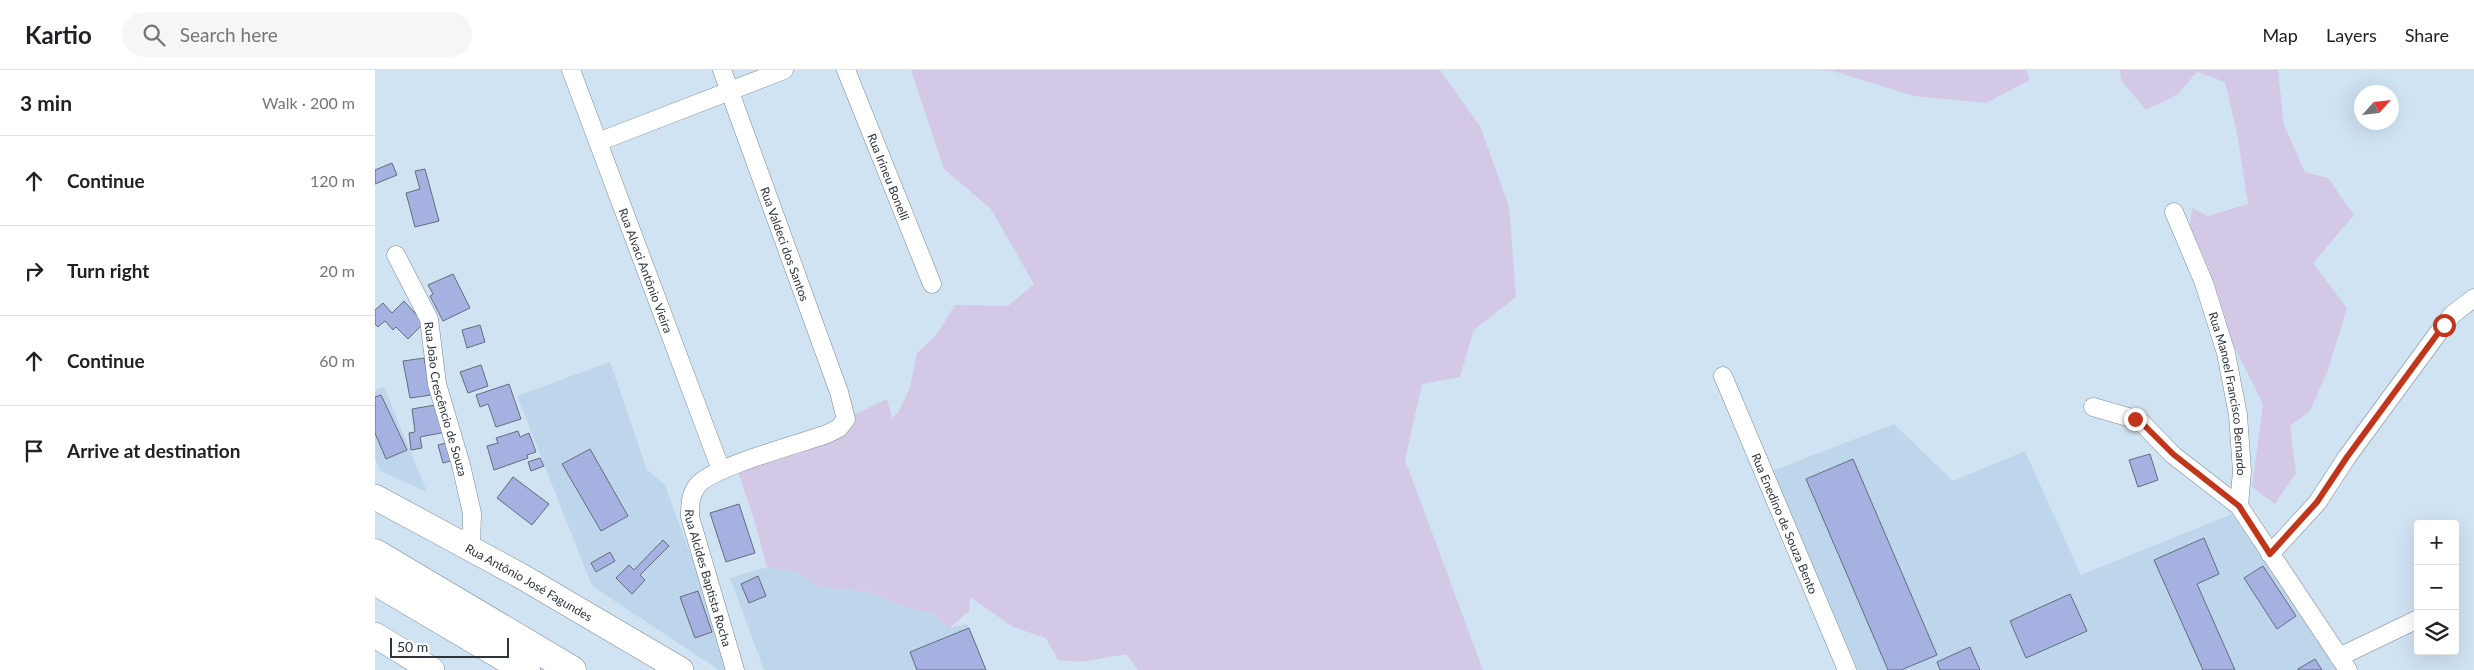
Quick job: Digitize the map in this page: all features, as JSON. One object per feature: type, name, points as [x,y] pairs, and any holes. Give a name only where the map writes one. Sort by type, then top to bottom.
[{"type":"highway","points":[[375,553],[572,670]]},
{"type":"highway","points":[[375,580],[526,670]]},
{"type":"main road","name":"Rua Antônio José Fagundes","points":[[375,497],[471,548],[681,670]]},
{"type":"main road","points":[[375,636],[432,670]]},
{"type":"street","name":"Rua Alvaci Antônio Vieira","points":[[571,70],[721,470]]},
{"type":"street","name":"Rua Valdeci dos Santos","points":[[722,70],[839,392],[846,418]]},
{"type":"street","points":[[598,142],[784,70]]},
{"type":"street","name":"Rua Irineu Bonelli","points":[[846,70],[932,284]]},
{"type":"street","name":"Rua Manoel Francisco Bernardo","points":[[2174,212],[2204,283],[2226,353],[2238,415],[2242,471],[2239,506]]},
{"type":"street","name":"Rua João Crescêncio de Souza","points":[[396,255],[429,319],[437,384],[461,464],[472,513],[471,548]]},
{"type":"street","points":[[2270,554],[2317,502],[2347,457],[2444,325],[2453,314],[2474,298]]},
{"type":"street","name":"Rua Enedino de Souza Bento","points":[[1723,376],[1847,670]]},
{"type":"street","points":[[2093,407],[2135,419],[2143,424],[2173,454],[2239,506],[2343,663],[2414,621]]},
{"type":"street","name":"Rua Alcides Baptista Rocha","points":[[735,670],[690,517],[690,504],[699,483],[721,470],[827,434],[839,428],[846,418]]},
{"type":"shaded area","points":[[911,70],[1440,70],[1480,126],[1509,206],[1516,297],[1474,330],[1460,377],[1422,384],[1405,460],[1483,670],[1138,670],[1126,654],[1081,662],[1058,660],[1046,638],[1013,627],[970,597],[969,611],[949,628],[933,613],[911,609],[868,592],[819,587],[799,572],[767,567],[753,516],[738,472],[830,440],[849,430],[854,415],[887,399],[892,418],[898,413],[910,388],[917,353],[937,334],[955,305],[1008,306],[1034,284],[991,209],[944,169]]},
{"type":"shaded area","points":[[1815,70],[2026,70],[2030,80],[1986,103],[1914,96],[1833,71]]},
{"type":"shaded area","points":[[2120,70],[2278,70],[2284,125],[2305,172],[2328,178],[2354,215],[2313,263],[2347,308],[2328,370],[2310,411],[2290,426],[2296,473],[2275,504],[2252,487],[2263,404],[2234,346],[2209,268],[2190,226],[2192,208],[2208,216],[2248,204],[2237,133],[2225,82],[2197,72],[2177,95],[2146,110],[2121,80]]},
{"type":"shaded area","points":[[610,362],[647,470],[665,485],[732,668],[731,670],[719,670],[592,586],[517,396]]},
{"type":"shaded area","points":[[384,387],[427,492],[380,471],[375,458],[375,390]]},
{"type":"shaded area","points":[[1894,424],[1953,481],[2025,451],[2081,575],[2232,514],[2338,670],[1858,670],[1772,471]]},
{"type":"shaded area","points":[[767,567],[800,572],[819,587],[868,592],[911,609],[933,613],[949,628],[967,624],[986,670],[764,670],[730,578]]},
{"type":"building","points":[[392,163],[397,175],[375,184],[375,170]]},
{"type":"building","points":[[425,169],[439,221],[415,227],[406,193],[420,189],[415,171]]},
{"type":"building","points":[[453,274],[470,308],[443,321],[430,296],[433,294],[428,285]]},
{"type":"building","points":[[404,301],[424,323],[408,339],[396,327],[393,330],[385,321],[378,327],[375,324],[375,310],[383,303],[392,313]]},
{"type":"building","points":[[480,325],[485,342],[467,348],[462,330]]},
{"type":"building","points":[[424,358],[431,395],[410,398],[403,361]]},
{"type":"building","points":[[481,365],[488,386],[468,393],[460,372]]},
{"type":"building","points":[[509,384],[521,419],[496,427],[488,404],[480,407],[476,395]]},
{"type":"building","points":[[381,395],[407,450],[386,459],[375,433],[375,397]]},
{"type":"building","points":[[441,404],[446,432],[420,437],[422,448],[411,450],[409,433],[415,432],[412,409]]},
{"type":"building","points":[[518,431],[520,437],[529,433],[536,452],[527,455],[528,458],[494,470],[487,446],[498,443],[496,438]]},
{"type":"building","points":[[453,441],[458,459],[443,463],[438,445]]},
{"type":"building","points":[[590,449],[628,516],[601,531],[562,464]]},
{"type":"building","points":[[2150,454],[2158,480],[2138,487],[2129,460]]},
{"type":"building","points":[[540,458],[544,466],[531,471],[528,462]]},
{"type":"building","points":[[1853,459],[1937,655],[1901,670],[1888,670],[1806,479]]},
{"type":"building","points":[[513,477],[549,504],[532,525],[497,498]]},
{"type":"building","points":[[739,504],[755,553],[726,562],[710,513]]},
{"type":"building","points":[[2204,538],[2219,574],[2197,584],[2235,670],[2203,670],[2154,560]]},
{"type":"building","points":[[663,540],[669,546],[640,575],[645,580],[632,594],[616,578],[629,565],[634,570]]},
{"type":"building","points":[[610,552],[615,561],[596,572],[591,563]]},
{"type":"building","points":[[2263,566],[2296,616],[2277,629],[2244,578]]},
{"type":"building","points":[[758,576],[766,596],[749,603],[741,584]]},
{"type":"building","points":[[698,591],[712,632],[695,638],[680,597]]},
{"type":"building","points":[[2070,594],[2087,631],[2026,658],[2010,621]]},
{"type":"building","points":[[969,628],[986,670],[917,670],[910,652]]},
{"type":"building","points":[[1970,647],[1980,670],[1940,670],[1937,662]]},
{"type":"building","points":[[2315,659],[2322,670],[2298,670],[2298,669]]},
{"type":"route","points":[[2135,419],[2143,424],[2173,454],[2239,506],[2270,554],[2317,502],[2347,457],[2444,325]]}]
